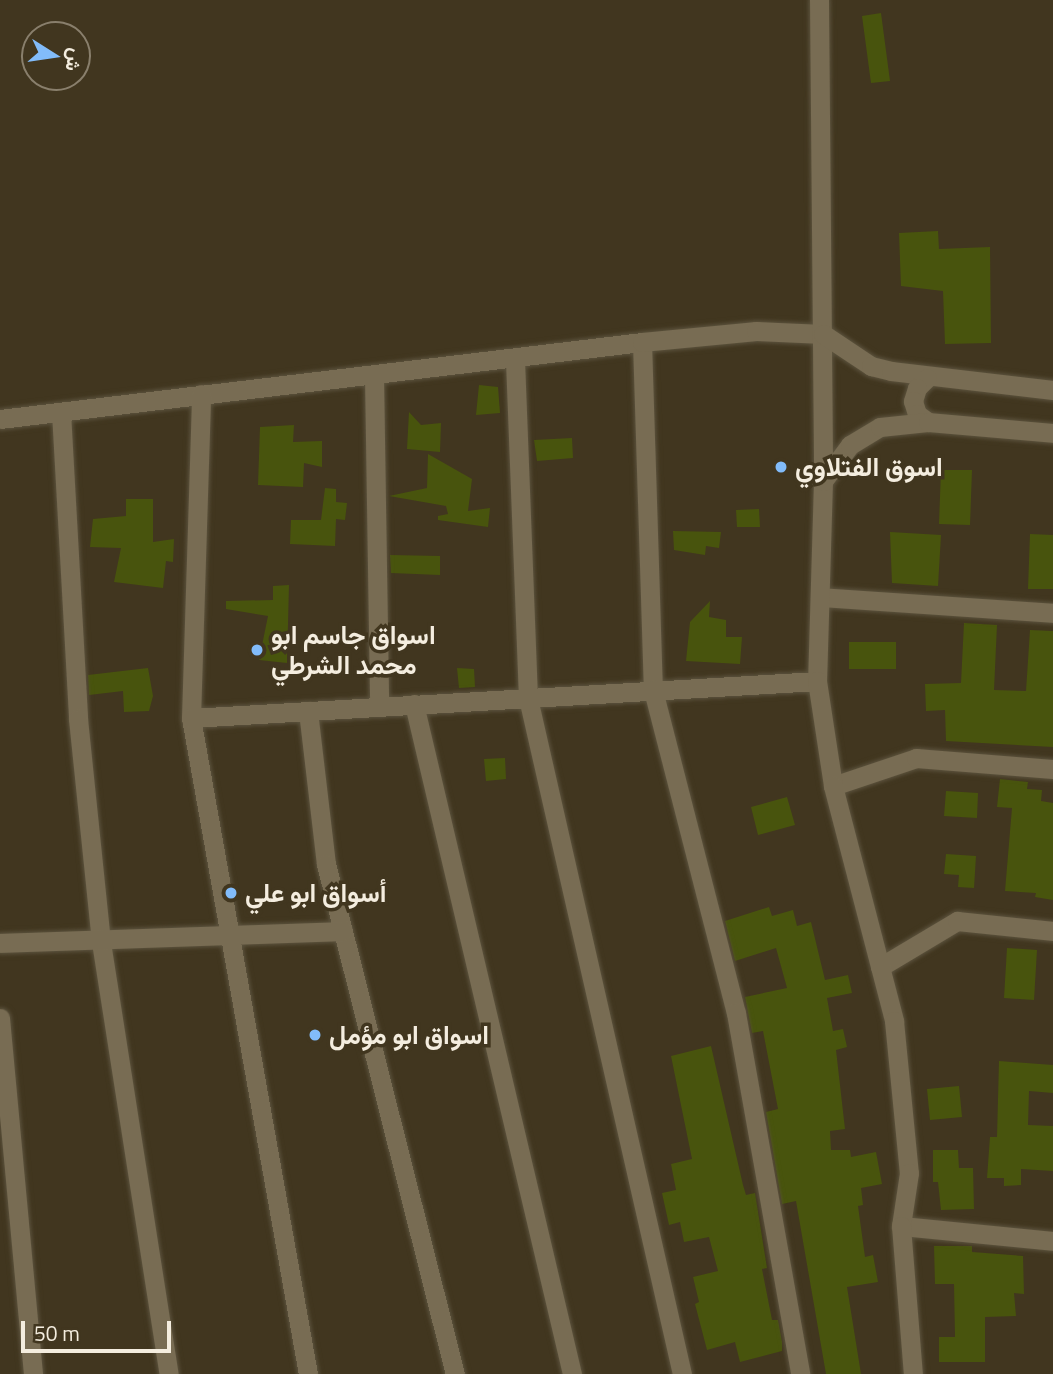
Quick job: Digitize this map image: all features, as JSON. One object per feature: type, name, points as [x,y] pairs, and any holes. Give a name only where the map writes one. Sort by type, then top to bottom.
[{"type":"street","points":[[819,0],[823,481],[817,681],[833,786],[894,1021],[909,1173],[901,1226],[913,1374]]},
{"type":"street","points":[[0,419],[515,360],[642,342],[756,331],[823,334],[871,366],[927,378],[1053,390]]},
{"type":"street","points":[[642,342],[653,690],[736,1013],[800,1374]]},
{"type":"street","points":[[515,360],[528,698],[682,1374]]},
{"type":"street","points":[[374,375],[379,706]]},
{"type":"street","points":[[927,378],[917,388],[913,401],[918,414],[928,422]]},
{"type":"street","points":[[201,394],[191,718],[308,1374]]},
{"type":"street","points":[[61,412],[78,719],[101,942],[169,1374]]},
{"type":"street","points":[[823,481],[850,445],[880,427],[928,422],[1053,433]]},
{"type":"street","points":[[820,597],[1053,613]]},
{"type":"street","points":[[191,718],[817,681]]},
{"type":"street","points":[[414,704],[572,1374]]},
{"type":"street","points":[[308,711],[326,864],[455,1374]]},
{"type":"street","points":[[833,786],[916,758],[1053,769]]},
{"type":"street","points":[[880,967],[957,921],[1053,931]]},
{"type":"street","points":[[0,943],[230,938],[343,931]]},
{"type":"street","points":[[0,1018],[33,1374]]},
{"type":"street","points":[[901,1226],[1053,1241]]},
{"type":"building","points":[[881,13],[890,81],[871,83],[862,16]]},
{"type":"building","points":[[938,231],[939,249],[990,247],[991,343],[945,344],[943,291],[901,286],[899,233]]},
{"type":"building","points":[[479,385],[498,387],[500,413],[476,415]]},
{"type":"building","points":[[409,412],[421,425],[441,423],[440,452],[407,449]]},
{"type":"building","points":[[294,425],[293,442],[322,441],[322,467],[304,463],[303,487],[258,485],[260,427]]},
{"type":"building","points":[[572,438],[573,458],[537,461],[534,440]]},
{"type":"building","points":[[428,454],[472,479],[468,511],[490,508],[488,527],[438,520],[438,516],[448,514],[446,506],[389,496],[427,488]]},
{"type":"building","points":[[941,470],[972,470],[970,525],[939,524]]},
{"type":"building","points":[[325,488],[336,489],[336,502],[347,503],[345,520],[336,519],[335,546],[290,544],[291,520],[321,520]]},
{"type":"building","points":[[126,499],[153,499],[153,542],[174,539],[173,562],[166,561],[163,588],[114,582],[121,548],[90,547],[93,519],[126,516]]},
{"type":"building","points":[[759,509],[760,527],[737,527],[736,510]]},
{"type":"building","points":[[673,531],[721,532],[719,548],[706,546],[705,555],[674,550]]},
{"type":"building","points":[[890,532],[941,535],[938,586],[892,583]]},
{"type":"building","points":[[1030,534],[1053,535],[1053,589],[1028,589]]},
{"type":"building","points":[[390,555],[440,556],[440,575],[391,573]]},
{"type":"building","points":[[289,585],[287,663],[259,660],[268,616],[226,609],[226,601],[273,600],[273,586]]},
{"type":"building","points":[[710,601],[709,617],[726,620],[726,637],[742,637],[740,664],[686,661],[690,622]]},
{"type":"building","points":[[964,623],[997,625],[994,690],[1026,691],[1030,630],[1053,631],[1053,747],[946,741],[945,710],[926,711],[925,684],[961,683]]},
{"type":"building","points":[[849,642],[896,642],[896,669],[849,669]]},
{"type":"building","points":[[148,668],[153,696],[149,711],[124,712],[123,691],[89,695],[88,675]]},
{"type":"building","points":[[457,668],[474,669],[475,687],[459,688]]},
{"type":"building","points":[[505,758],[506,779],[486,781],[484,759]]},
{"type":"building","points":[[1000,779],[1028,782],[1027,789],[1042,790],[1041,801],[1053,803],[1053,900],[1035,897],[1036,893],[1005,891],[1012,808],[997,807]]},
{"type":"building","points":[[946,791],[978,793],[977,818],[944,816]]},
{"type":"building","points":[[787,797],[795,825],[758,835],[751,807]]},
{"type":"building","points":[[946,854],[976,856],[974,888],[958,887],[959,875],[944,874]]},
{"type":"building","points":[[769,907],[772,916],[793,910],[797,926],[811,922],[825,980],[848,975],[852,993],[827,998],[833,1031],[843,1029],[847,1047],[836,1050],[845,1129],[830,1131],[831,1150],[850,1150],[851,1157],[876,1152],[882,1184],[861,1188],[863,1205],[858,1206],[865,1257],[873,1255],[878,1282],[847,1287],[861,1374],[826,1374],[796,1201],[782,1204],[766,1112],[778,1109],[763,1031],[752,1033],[745,997],[787,988],[776,948],[735,961],[725,921]]},
{"type":"building","points":[[1007,948],[1037,950],[1034,1000],[1004,998]]},
{"type":"building","points":[[711,1046],[743,1185],[746,1195],[755,1193],[767,1268],[762,1269],[772,1320],[778,1320],[782,1342],[782,1351],[740,1362],[735,1342],[707,1350],[695,1304],[699,1302],[693,1277],[718,1271],[709,1237],[684,1242],[680,1222],[669,1225],[662,1193],[676,1190],[671,1164],[692,1159],[671,1056]]},
{"type":"building","points":[[999,1061],[1053,1065],[1053,1093],[1029,1091],[1028,1125],[1053,1126],[1053,1171],[1021,1169],[1021,1185],[1004,1186],[1004,1178],[987,1178],[990,1137],[997,1137]]},
{"type":"building","points":[[959,1086],[962,1117],[930,1120],[927,1089]]},
{"type":"building","points":[[933,1150],[958,1150],[959,1168],[973,1168],[974,1209],[941,1210],[938,1182],[933,1182]]},
{"type":"building","points":[[934,1246],[972,1246],[972,1252],[1023,1256],[1024,1294],[1014,1293],[1016,1316],[985,1317],[985,1362],[939,1362],[939,1337],[955,1337],[954,1284],[935,1284]]},
{"type":"place","name":"اسوق الفتلاوي","points":[[781,467]]},
{"type":"place","name":"اسواق جاسم ابو محمد الشرطي","points":[[257,650]]},
{"type":"place","name":"أسواق ابو علي","points":[[231,893]]},
{"type":"place","name":"اسواق ابو مؤمل","points":[[315,1035]]}]
